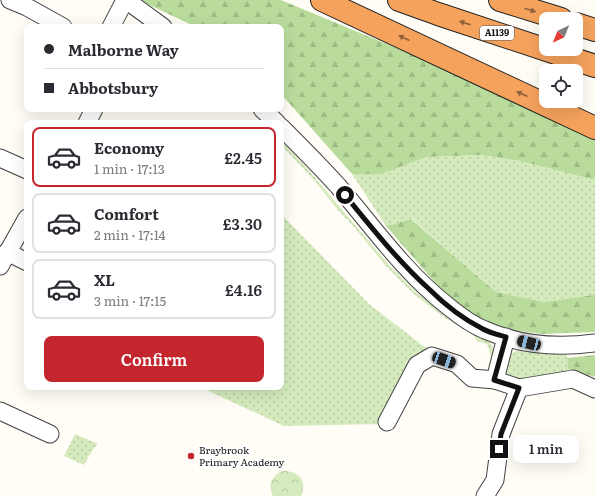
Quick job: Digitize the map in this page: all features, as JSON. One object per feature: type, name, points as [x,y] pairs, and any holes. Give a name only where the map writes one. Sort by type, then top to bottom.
[{"type":"highway","points":[[322,0],[595,128]]},
{"type":"highway","name":"A1139","points":[[399,0],[595,66]]},
{"type":"highway","points":[[500,0],[539,12]]},
{"type":"highway","points":[[583,26],[595,30]]},
{"type":"street","points":[[10,0],[27,7],[58,24]]},
{"type":"street","points":[[113,24],[126,0],[159,24]]},
{"type":"street","points":[[265,112],[274,120]]},
{"type":"street","points":[[284,130],[337,186],[390,250],[434,295],[463,318],[484,330],[529,343],[576,346],[595,343]]},
{"type":"street","points":[[0,158],[24,169]]},
{"type":"street","points":[[24,223],[4,259],[24,262]]},
{"type":"street","points":[[494,380],[506,337]]},
{"type":"street","points":[[388,422],[417,365],[432,356],[457,364],[472,378],[494,380],[519,388],[573,379],[595,389]]},
{"type":"street","points":[[485,496],[495,480],[501,434],[519,388]]},
{"type":"street","points":[[0,411],[50,434]]},
{"type":"green space","points":[[139,0],[281,0],[574,122],[595,134],[595,180],[520,161],[481,155],[427,157],[381,174],[352,174],[284,97],[284,24],[190,24]]},
{"type":"green space","points":[[284,144],[304,165],[389,265],[418,294],[446,317],[487,339],[496,356],[491,372],[480,374],[430,352],[382,424],[284,426],[206,390],[284,390],[284,217],[369,304],[422,345],[471,369],[482,372],[488,369],[491,356],[487,344],[477,341],[473,334],[445,318],[416,296],[386,266],[315,181],[284,148]]},
{"type":"green space","points":[[481,155],[520,161],[595,180],[595,293],[592,295],[545,302],[496,292],[412,219],[386,226],[352,174],[381,174],[427,157]]},
{"type":"green space","points":[[411,219],[496,292],[545,302],[592,295],[595,293],[595,332],[542,334],[497,328],[457,308],[386,226]]},
{"type":"green space","points":[[519,350],[567,355],[568,369],[566,372],[509,381],[506,380],[502,365],[509,356]]},
{"type":"green space","points":[[595,355],[595,377],[568,369],[567,358]]},
{"type":"green space","points":[[75,434],[98,444],[93,449],[84,465],[64,456]]},
{"type":"green space","points":[[282,471],[293,472],[300,478],[303,486],[301,496],[273,496],[270,488],[273,478]]},
{"type":"place","name":"Braybrook Primary Academy","points":[[191,456]]},
{"type":"route","points":[[345,195],[390,250],[440,300],[463,318],[484,330],[506,337],[494,380],[519,388],[501,434],[499,449]]}]
